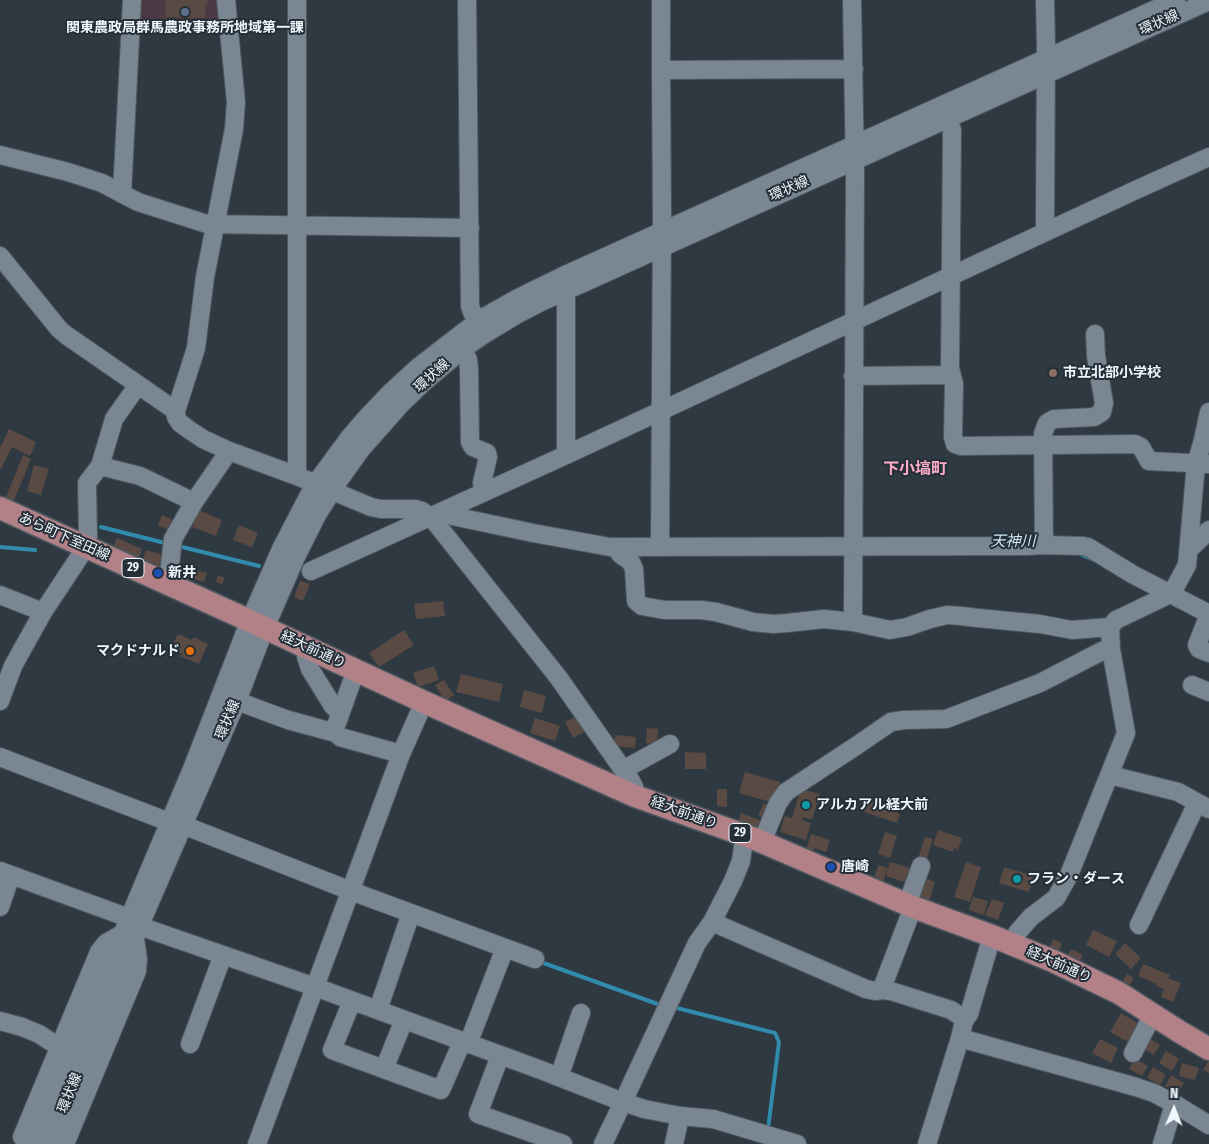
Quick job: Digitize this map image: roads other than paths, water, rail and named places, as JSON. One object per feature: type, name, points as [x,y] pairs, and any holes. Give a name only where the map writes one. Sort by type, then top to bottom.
[{"type":"main road","name":"あら町下室田線","points":[[0,508],[257,624]]},
{"type":"main road","name":"経大前通り","points":[[257,624],[424,702],[635,796],[755,839],[910,906],[1002,940],[1094,980],[1119,993],[1209,1049]]},
{"type":"street","points":[[122,194],[132,0]]},
{"type":"street","points":[[226,0],[236,116],[205,277],[196,348],[176,411],[178,420],[203,439],[371,507],[381,509],[414,509],[601,545],[618,547],[854,545],[1044,545],[1088,547],[1168,594],[1209,614],[1197,645],[1199,649],[1209,653]]},
{"type":"street","points":[[297,0],[297,476]]},
{"type":"street","points":[[467,0],[470,306],[472,312],[479,320]]},
{"type":"street","points":[[660,546],[661,0]]},
{"type":"street","points":[[852,0],[854,68],[853,622]]},
{"type":"street","points":[[1045,0],[1045,220],[1048,231]]},
{"type":"street","name":"環状線","points":[[854,153],[948,119],[1045,66],[1176,0]]},
{"type":"street","name":"環状線","points":[[49,1144],[131,929],[176,824],[237,701],[257,624],[281,549],[315,485],[349,438],[392,391],[417,368],[479,320],[565,275],[752,206],[854,153],[1045,66],[1209,1]]},
{"type":"street","points":[[660,70],[854,68]]},
{"type":"street","points":[[948,119],[952,130],[950,374],[954,384],[953,438],[955,444],[961,446],[1136,444],[1141,447],[1149,461],[1202,464]]},
{"type":"street","points":[[0,155],[68,172],[102,183],[138,202],[207,224],[470,228]]},
{"type":"street","points":[[311,571],[1209,157]]},
{"type":"street","name":"環状線","points":[[176,824],[192,769],[257,624],[332,491],[379,427],[424,382],[463,349],[516,315],[662,239]]},
{"type":"street","points":[[0,256],[53,322],[66,335],[176,411]]},
{"type":"street","points":[[566,290],[566,455]]},
{"type":"street","points":[[1044,545],[1043,434],[1047,424],[1054,419],[1094,417],[1102,412],[1104,403],[1096,356],[1095,334]]},
{"type":"street","points":[[463,349],[470,369],[470,442],[473,447],[487,453],[488,457],[482,483],[485,491]]},
{"type":"street","points":[[853,376],[950,374]]},
{"type":"street","points":[[0,701],[13,666],[43,612],[86,547],[88,537],[87,483],[100,466],[114,419],[138,385]]},
{"type":"street","points":[[927,1144],[962,1029],[1002,940],[1018,933],[1031,917],[1056,898],[1069,875],[1110,775],[1126,733],[1111,649],[1110,627],[1116,620],[1168,594],[1174,589],[1187,565],[1202,464],[1203,440],[1209,412]]},
{"type":"street","points":[[166,582],[169,574],[173,539],[194,502],[229,450]]},
{"type":"street","points":[[100,466],[140,476],[194,502]]},
{"type":"street","points":[[437,514],[435,522],[558,677],[623,770],[634,787],[635,796]]},
{"type":"street","points":[[1189,546],[1193,546],[1209,530]]},
{"type":"street","points":[[618,547],[620,554],[631,562],[634,569],[636,601],[642,606],[665,610],[701,610],[753,622],[773,624],[824,619],[853,622],[890,630],[947,615],[1040,624],[1072,630],[1110,627]]},
{"type":"street","points":[[0,595],[43,612]]},
{"type":"street","points":[[306,647],[306,656],[310,669],[340,713]]},
{"type":"street","points":[[602,1144],[697,944],[712,922],[734,880],[743,847],[755,839],[786,792],[890,722],[946,719],[1040,683],[1102,651],[1111,649]]},
{"type":"street","points":[[334,733],[356,670]]},
{"type":"street","points":[[1192,685],[1209,692]]},
{"type":"street","points":[[237,701],[288,720],[334,733],[340,737],[401,754]]},
{"type":"street","points":[[257,1144],[401,754],[424,702]]},
{"type":"street","points":[[623,770],[670,744]]},
{"type":"street","points":[[0,757],[535,959]]},
{"type":"street","points":[[1110,775],[1178,792],[1203,806],[1139,925]]},
{"type":"street","points":[[882,990],[910,906],[921,866]]},
{"type":"street","points":[[0,907],[6,873],[131,929],[148,929],[315,987],[623,1102],[644,1109],[680,1116],[714,1119],[798,1144]]},
{"type":"street","points":[[378,1010],[411,913]]},
{"type":"street","points":[[712,922],[866,989],[894,992],[951,1010],[960,1016],[962,1029]]},
{"type":"street","points":[[29,1141],[22,1138],[99,952],[106,943],[131,929]]},
{"type":"street","points":[[65,1144],[137,971],[138,959],[131,929]]},
{"type":"street","name":"環状線","points":[[29,1141],[131,929]]},
{"type":"street","points":[[352,1001],[332,1050],[442,1090],[465,1043],[505,948]]},
{"type":"street","points":[[190,1044],[223,955]]},
{"type":"street","points":[[559,1077],[581,1013]]},
{"type":"street","points":[[1133,1053],[1153,1014]]},
{"type":"street","points":[[384,1070],[404,1020]]},
{"type":"street","points":[[0,1021],[39,1034],[60,1047]]},
{"type":"street","points":[[962,1029],[1136,1086],[1175,1104],[1209,1125]]},
{"type":"street","points":[[500,1056],[478,1114],[563,1144]]},
{"type":"street","points":[[1162,1144],[1175,1104]]},
{"type":"street","points":[[674,1144],[680,1116]]},
{"type":"waterway","points":[[101,527],[169,544]]},
{"type":"waterway","points":[[178,546],[259,566]]},
{"type":"waterway","points":[[0,547],[35,550]]},
{"type":"waterway","name":"天神川","points":[[1080,554],[1094,560]]},
{"type":"waterway","points":[[538,961],[663,1006]]},
{"type":"waterway","points":[[673,1007],[775,1033],[779,1042],[768,1129]]},
{"type":"place","name":"関東農政局群馬農政事務所地域第一課","points":[[185,12]]},
{"type":"place","name":"市立北部小学校","points":[[1053,373]]},
{"type":"place","name":"新井","points":[[158,573]]},
{"type":"place","name":"マクドナルド","points":[[190,651]]},
{"type":"place","name":"アルカアル経大前","points":[[806,805]]},
{"type":"place","name":"唐崎","points":[[831,867]]},
{"type":"place","name":"フラン・ダース","points":[[1017,879]]},
{"type":"district","name":"下小塙町","points":[[915,470]]}]
